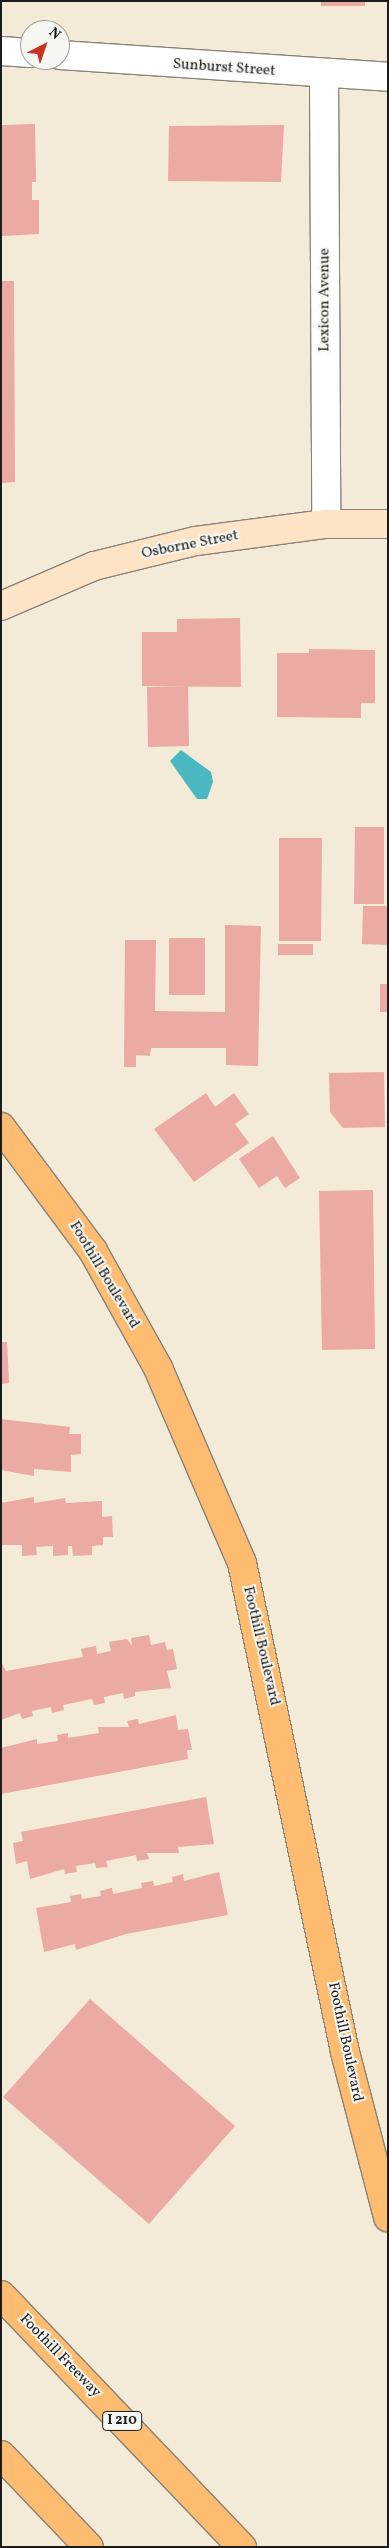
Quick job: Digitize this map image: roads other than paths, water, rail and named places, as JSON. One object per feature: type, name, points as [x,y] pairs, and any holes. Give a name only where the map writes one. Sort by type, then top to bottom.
[{"type":"main road","name":"Osborne Street","points":[[1,606],[94,566],[196,541],[326,524],[388,524]]},
{"type":"main road","name":"Foothill Boulevard","points":[[1,1127],[93,1251],[158,1368],[242,1562],[346,2052],[388,2217]]},
{"type":"main road","name":"Foothill Freeway","points":[[1,2295],[242,2547]]},
{"type":"main road","points":[[1,2455],[88,2547]]},
{"type":"main road","points":[[1,2460],[88,2547]]},
{"type":"street","points":[[1,51],[20,52]]},
{"type":"street","name":"Sunburst Street","points":[[70,56],[324,76],[388,77]]},
{"type":"street","name":"Lexicon Avenue","points":[[324,76],[326,524]]},
{"type":"water","points":[[181,750],[211,772],[213,782],[207,799],[197,799],[170,761]]}]
